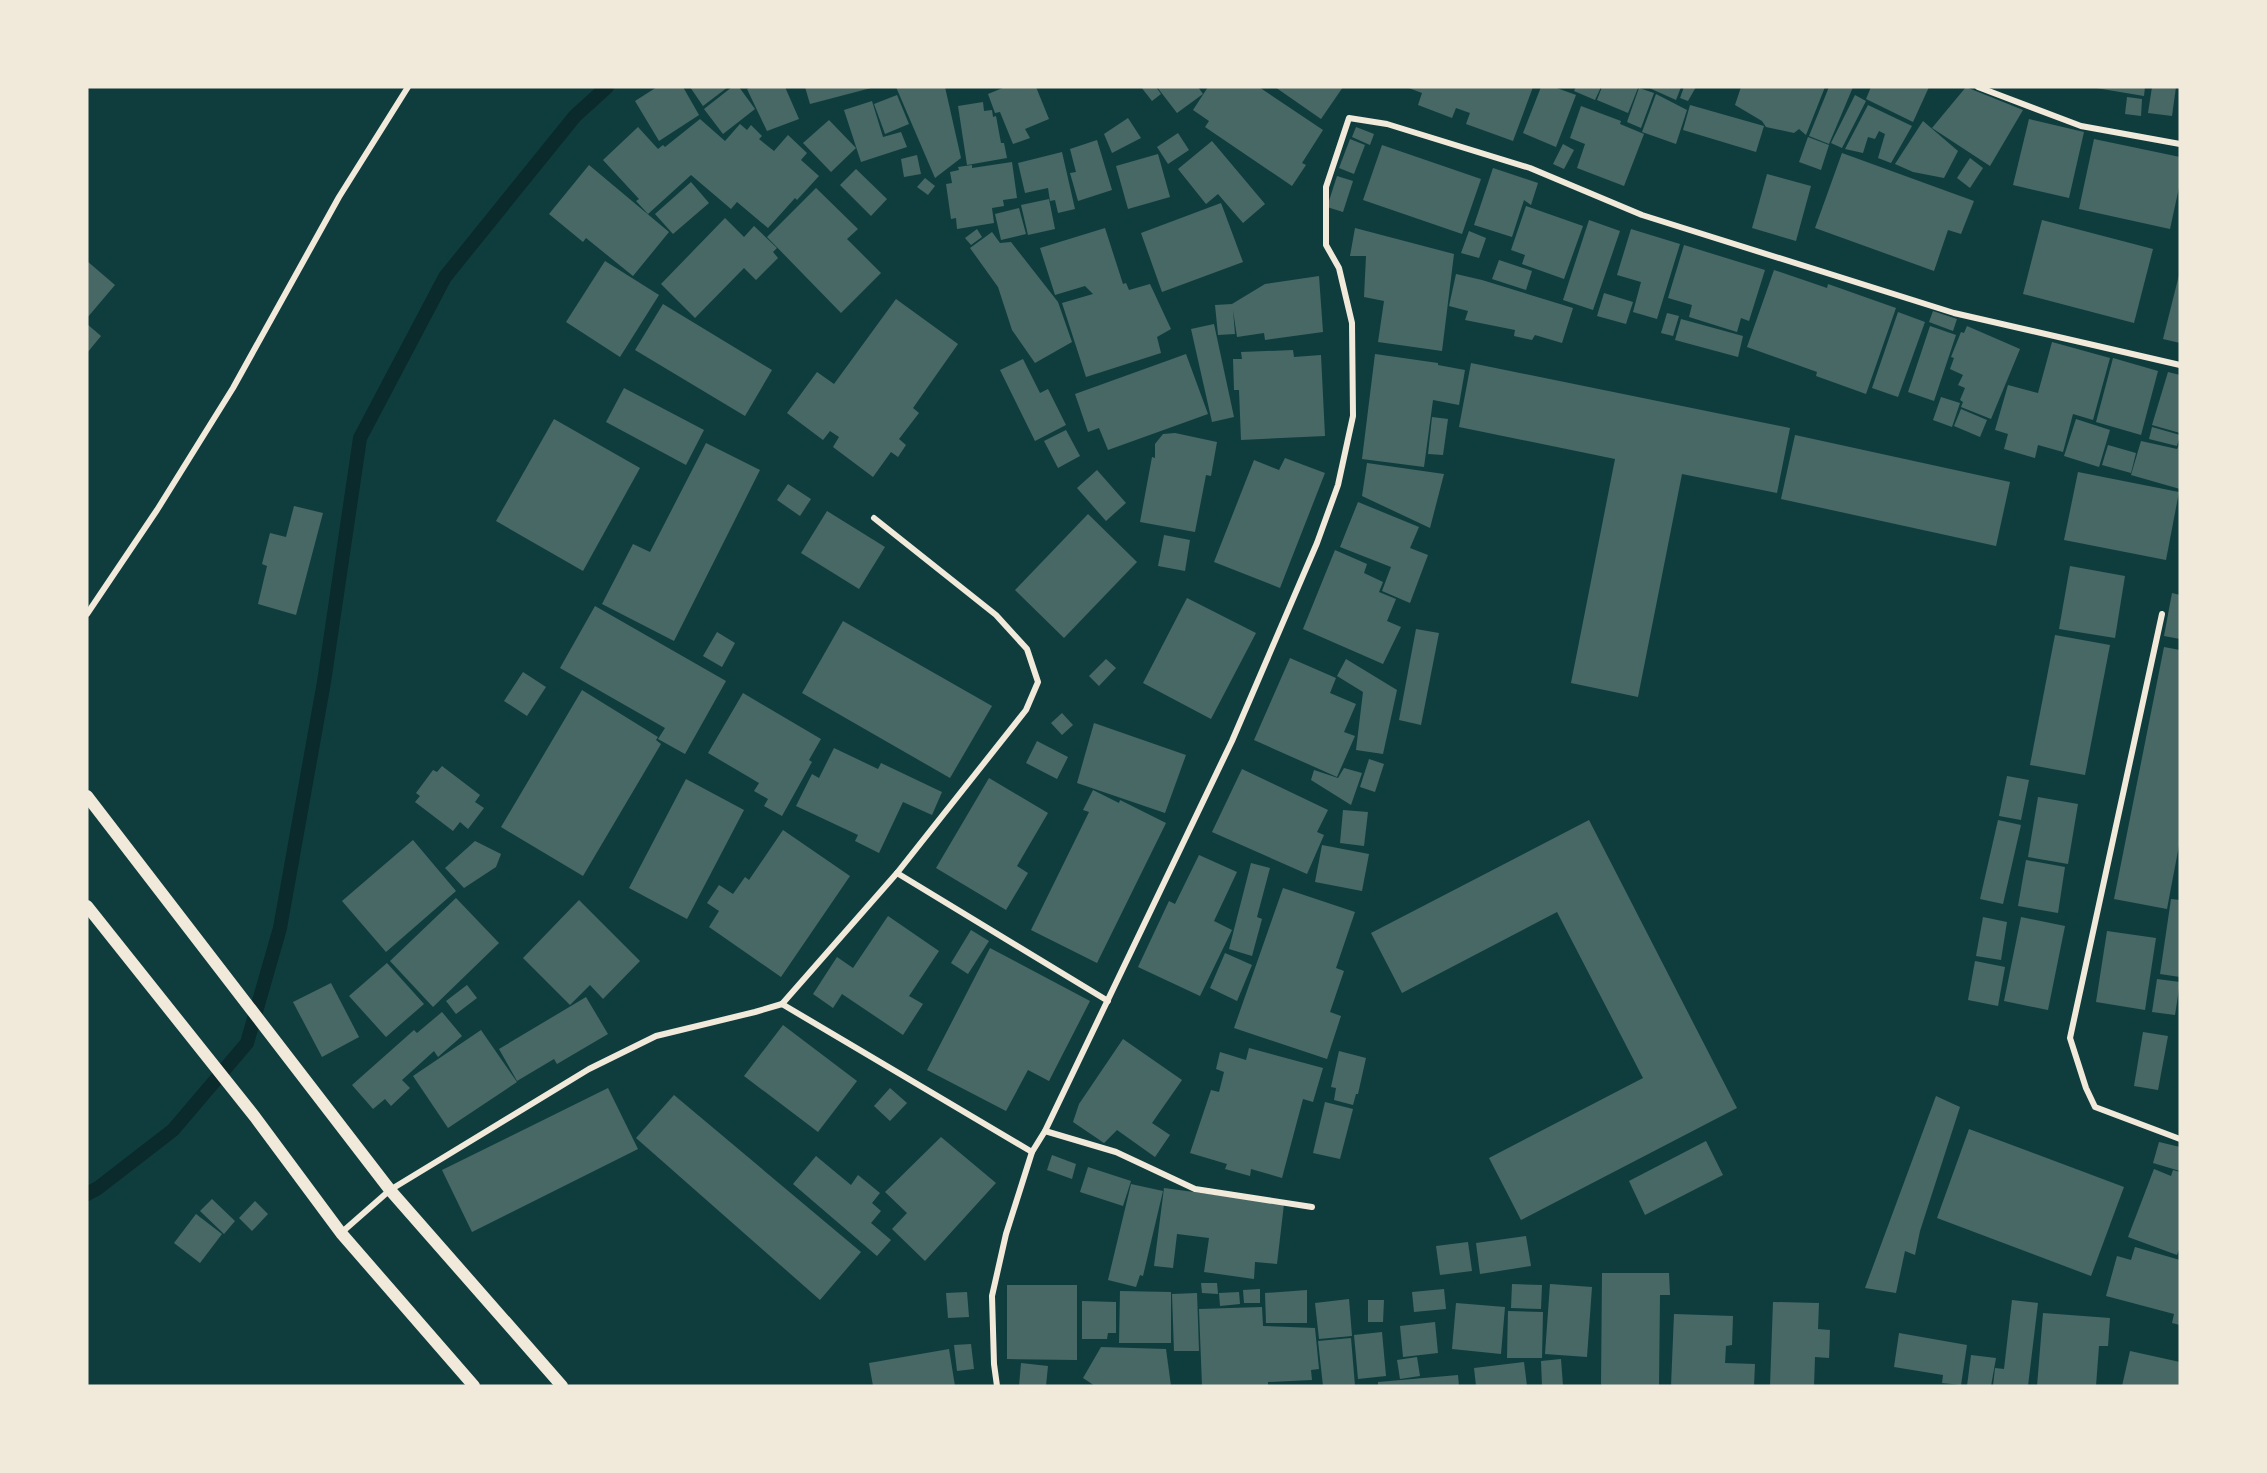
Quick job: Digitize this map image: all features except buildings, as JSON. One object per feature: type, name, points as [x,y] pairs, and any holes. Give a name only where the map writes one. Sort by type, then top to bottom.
[{"type":"main road","points":[[87,796],[390,1190],[562,1386]]},
{"type":"main road","points":[[87,906],[255,1117],[341,1233],[474,1386]]},
{"type":"street","points":[[87,614],[157,510],[234,388],[339,197],[408,87]]},
{"type":"street","points":[[1978,87],[2081,126],[2180,144]]},
{"type":"street","points":[[997,1386],[992,1296],[1006,1234],[1032,1152],[1045,1131],[1232,741],[1317,543],[1338,485],[1353,416],[1352,323],[1339,268],[1326,245],[1326,187],[1350,118],[1387,124],[1530,168],[1642,215],[1954,313],[2180,365]]},
{"type":"street","points":[[341,1233],[390,1190],[589,1069],[656,1036],[782,1004],[897,873],[1026,710],[1038,682],[1027,649],[996,615],[874,518]]},
{"type":"street","points":[[2162,614],[2070,1038],[2086,1088],[2095,1107],[2180,1139]]},
{"type":"street","points":[[897,873],[1108,1001]]},
{"type":"street","points":[[782,1004],[1032,1152]]},
{"type":"street","points":[[1045,1131],[1116,1152],[1195,1189],[1312,1207]]},
{"type":"waterway","points":[[87,1194],[173,1130],[247,1043],[280,928],[324,682],[360,438],[445,277],[575,116],[607,87]]}]
